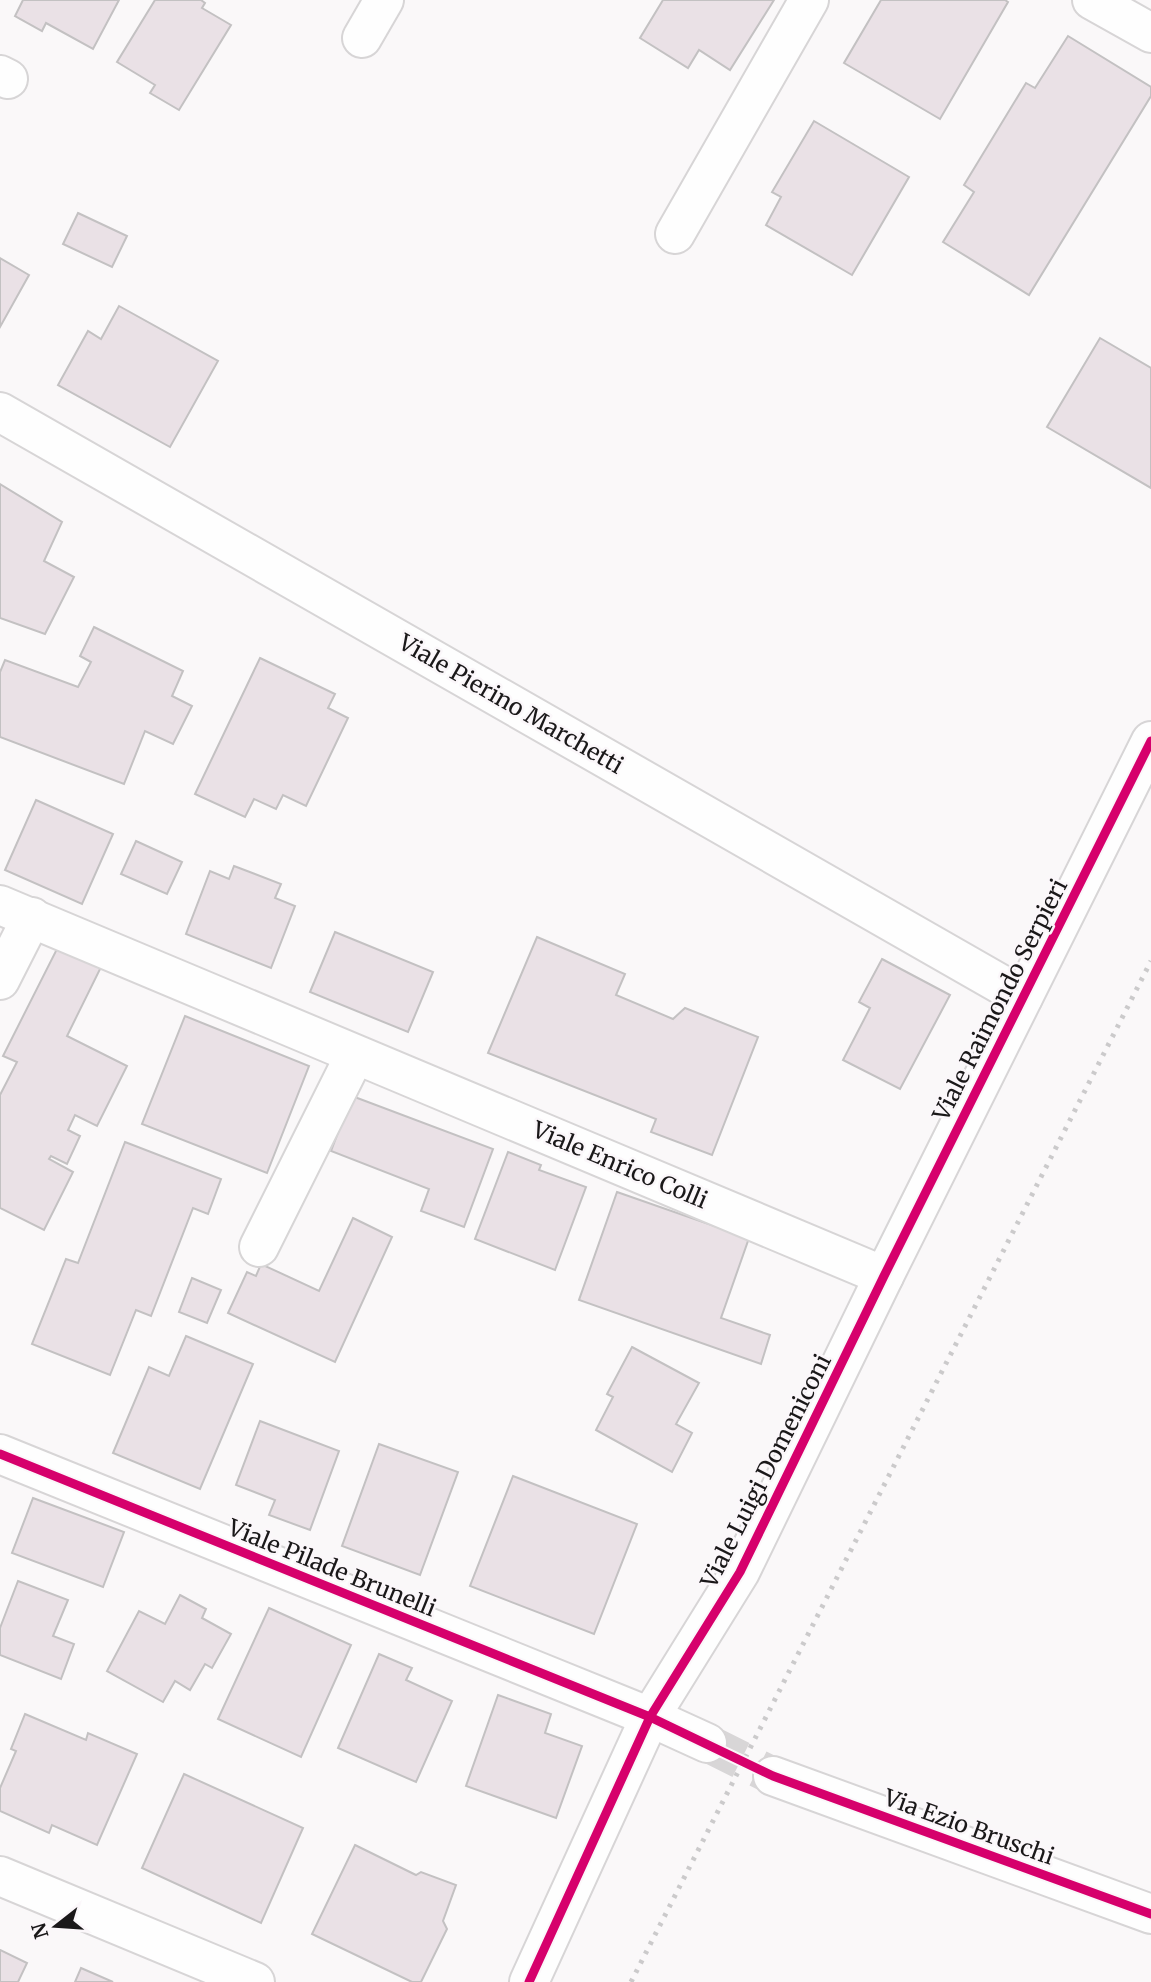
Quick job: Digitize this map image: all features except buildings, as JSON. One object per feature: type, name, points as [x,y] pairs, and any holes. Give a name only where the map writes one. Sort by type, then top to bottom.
[{"type":"street","points":[[362,38],[384,0]]},
{"type":"street","points":[[675,234],[809,0]]},
{"type":"street","points":[[1091,0],[1151,33]]},
{"type":"street","name":"Viale Pierino Marchetti","points":[[0,412],[1023,997]]},
{"type":"street","name":"Viale Raimondo Serpieri","points":[[884,1276],[1151,741]]},
{"type":"street","points":[[0,980],[16,911]]},
{"type":"street","name":"Viale Enrico Colli","points":[[16,911],[884,1276]]},
{"type":"street","points":[[260,1247],[355,1055]]},
{"type":"street","name":"Viale Luigi Domeniconi","points":[[529,1982],[650,1717],[740,1572],[884,1276]]},
{"type":"street","name":"Viale Pilade Brunelli","points":[[0,1454],[650,1717]]},
{"type":"street","points":[[650,1717],[706,1743]]},
{"type":"street","name":"Via Ezio Bruschi","points":[[773,1776],[1151,1914]]},
{"type":"street","points":[[0,1876],[256,1982]]},
{"type":"tunnel","points":[[707,1743],[773,1776]]},
{"type":"railway","points":[[631,1982],[1151,961]]},
{"type":"cycle path","points":[[529,1982],[650,1717],[740,1572],[884,1276],[1151,741]]},
{"type":"cycle path","points":[[0,1454],[650,1717],[773,1776],[1151,1914]]}]
